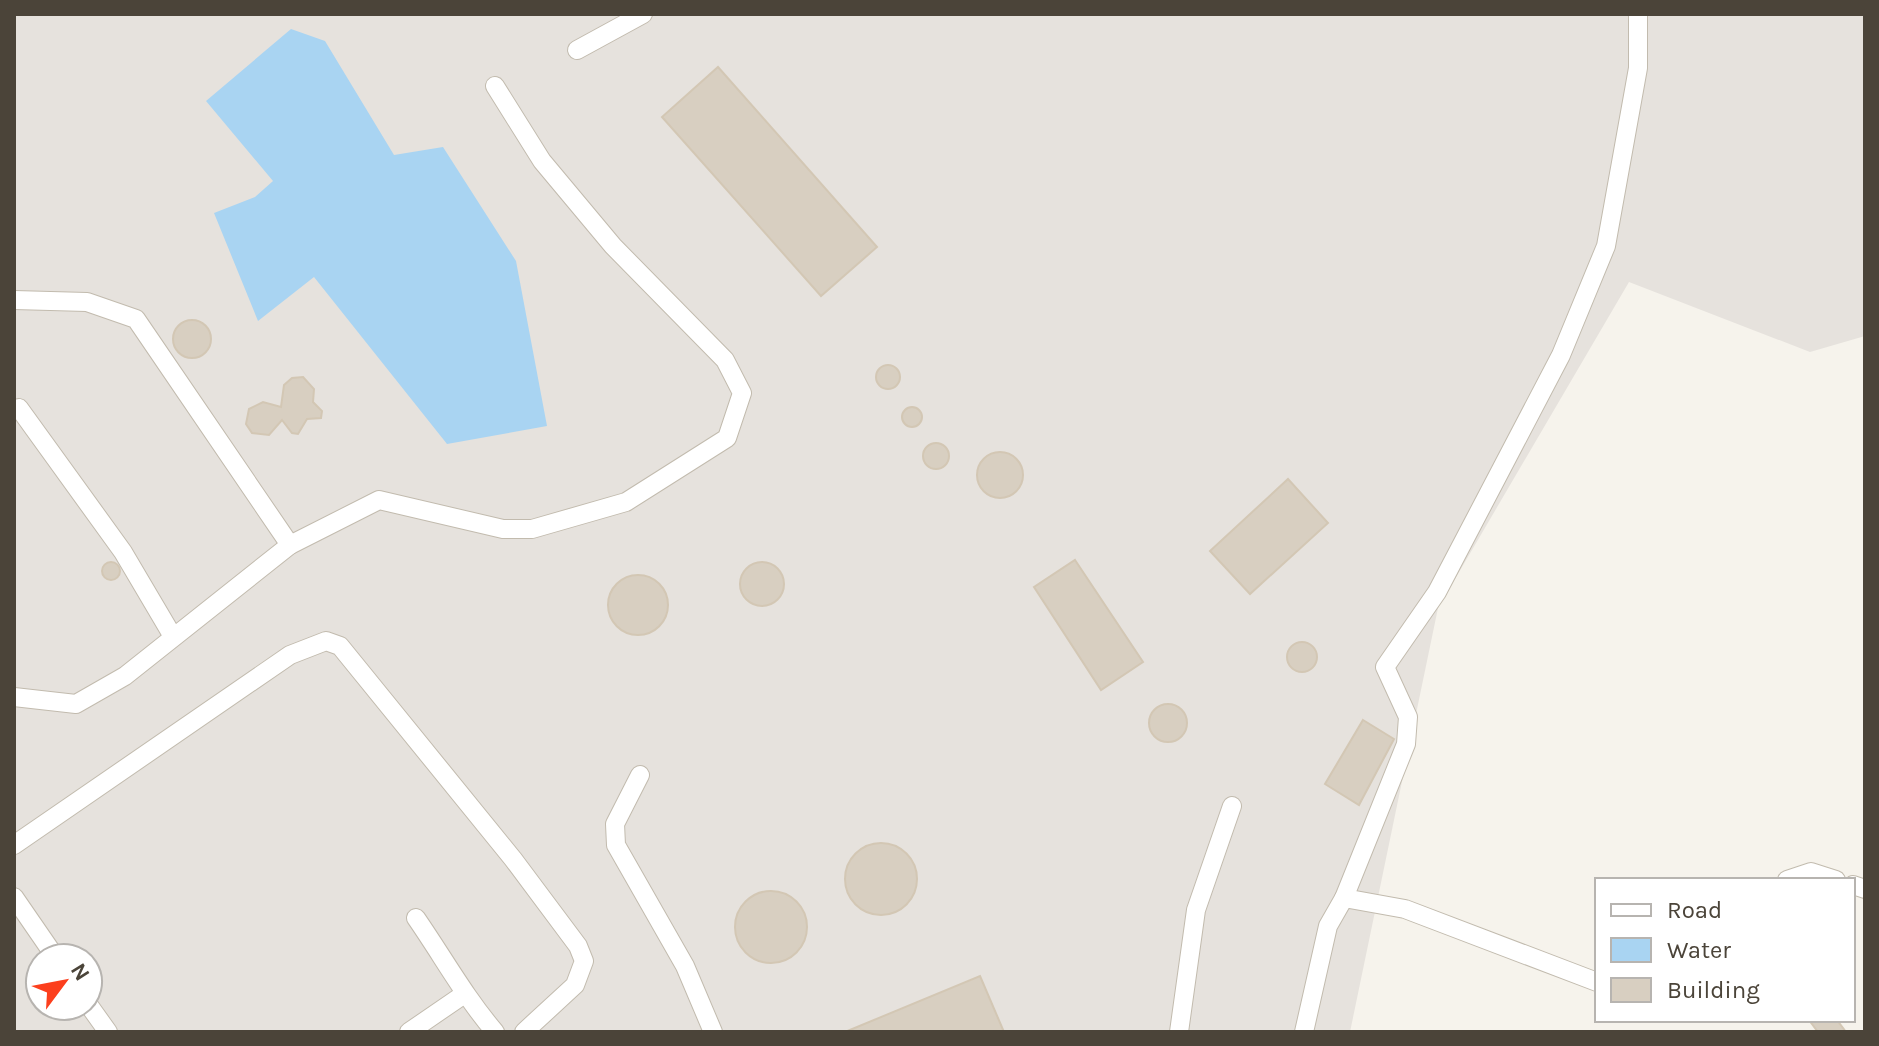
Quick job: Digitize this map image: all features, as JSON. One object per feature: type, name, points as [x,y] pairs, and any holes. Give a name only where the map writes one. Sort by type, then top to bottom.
[{"type":"street","points":[[577,50],[643,14]]},
{"type":"street","points":[[1304,1032],[1328,926],[1344,898],[1406,744],[1408,717],[1385,667],[1445,578],[1561,355],[1606,246],[1638,68],[1638,14]]},
{"type":"street","points":[[14,697],[76,704],[125,676],[172,635],[180,634],[290,545],[379,500],[503,529],[532,529],[626,502],[727,438],[742,393],[725,360],[593,221],[542,161],[495,86]]},
{"type":"street","points":[[14,300],[87,302],[136,319],[290,545]]},
{"type":"street","points":[[19,408],[123,552],[172,635]]},
{"type":"street","points":[[14,845],[290,655],[326,641],[340,646],[504,848],[578,946],[584,961],[575,985],[524,1032]]},
{"type":"street","points":[[640,775],[615,824],[616,845],[685,966],[713,1032]]},
{"type":"street","points":[[1179,1032],[1196,910],[1232,806]]},
{"type":"street","points":[[1793,878],[1811,872],[1830,878]]},
{"type":"street","points":[[14,897],[45,942]]},
{"type":"street","points":[[1344,898],[1405,909],[1595,981]]},
{"type":"street","points":[[416,918],[459,981],[463,995],[495,1032]]},
{"type":"street","points":[[409,1032],[463,995]]},
{"type":"shaded area","points":[[14,14],[1865,14],[1865,336],[1810,352],[1629,282],[1438,608],[1350,1032],[14,1032]]},
{"type":"water","points":[[291,29],[325,41],[394,155],[443,147],[516,261],[547,426],[447,444],[314,277],[258,321],[214,213],[255,197],[273,181],[206,101]]},
{"type":"building","points":[[718,67],[877,247],[821,296],[662,117]]},
{"type":"building","points":[[192,320],[205,326],[211,339],[205,352],[192,358],[179,352],[173,339],[179,326]]},
{"type":"building","points":[[888,365],[896,369],[900,377],[896,385],[888,389],[880,385],[876,377],[880,369]]},
{"type":"building","points":[[303,377],[314,389],[313,402],[322,411],[321,418],[307,419],[298,434],[292,433],[282,420],[269,435],[252,433],[246,424],[249,409],[263,402],[281,407],[284,385],[292,378]]},
{"type":"building","points":[[908,407],[916,407],[922,417],[916,427],[908,427],[902,421],[902,413]]},
{"type":"building","points":[[936,443],[945,447],[949,456],[945,465],[936,469],[927,465],[923,456],[927,447]]},
{"type":"building","points":[[1000,452],[1016,459],[1023,475],[1016,491],[1000,498],[984,491],[977,475],[984,459]]},
{"type":"building","points":[[1288,479],[1328,523],[1250,594],[1210,551]]},
{"type":"building","points":[[1075,560],[1143,662],[1101,690],[1034,587]]},
{"type":"building","points":[[107,562],[115,562],[120,571],[118,578],[107,580],[102,575],[102,567]]},
{"type":"building","points":[[762,562],[778,568],[784,584],[778,600],[762,606],[746,600],[740,584],[746,568]]},
{"type":"building","points":[[638,575],[650,577],[659,584],[666,593],[666,617],[659,626],[650,633],[638,635],[626,633],[617,626],[610,617],[608,605],[610,593],[617,584],[626,577]]},
{"type":"building","points":[[1302,642],[1308,643],[1316,651],[1316,663],[1308,671],[1302,672],[1296,671],[1288,663],[1287,657],[1288,651],[1296,643]]},
{"type":"building","points":[[1168,704],[1181,710],[1187,723],[1181,736],[1168,742],[1155,736],[1149,723],[1155,710]]},
{"type":"building","points":[[1363,720],[1394,739],[1359,805],[1325,784]]},
{"type":"building","points":[[888,843],[907,853],[915,865],[915,893],[907,905],[895,913],[874,915],[855,905],[847,893],[845,872],[855,853],[867,845]]},
{"type":"building","points":[[771,891],[797,901],[807,927],[797,953],[771,963],[745,953],[735,927],[745,901]]},
{"type":"building","points":[[980,976],[1004,1032],[845,1032]]},
{"type":"building","points":[[1810,1022],[1838,1022],[1846,1032],[1818,1032]]}]
